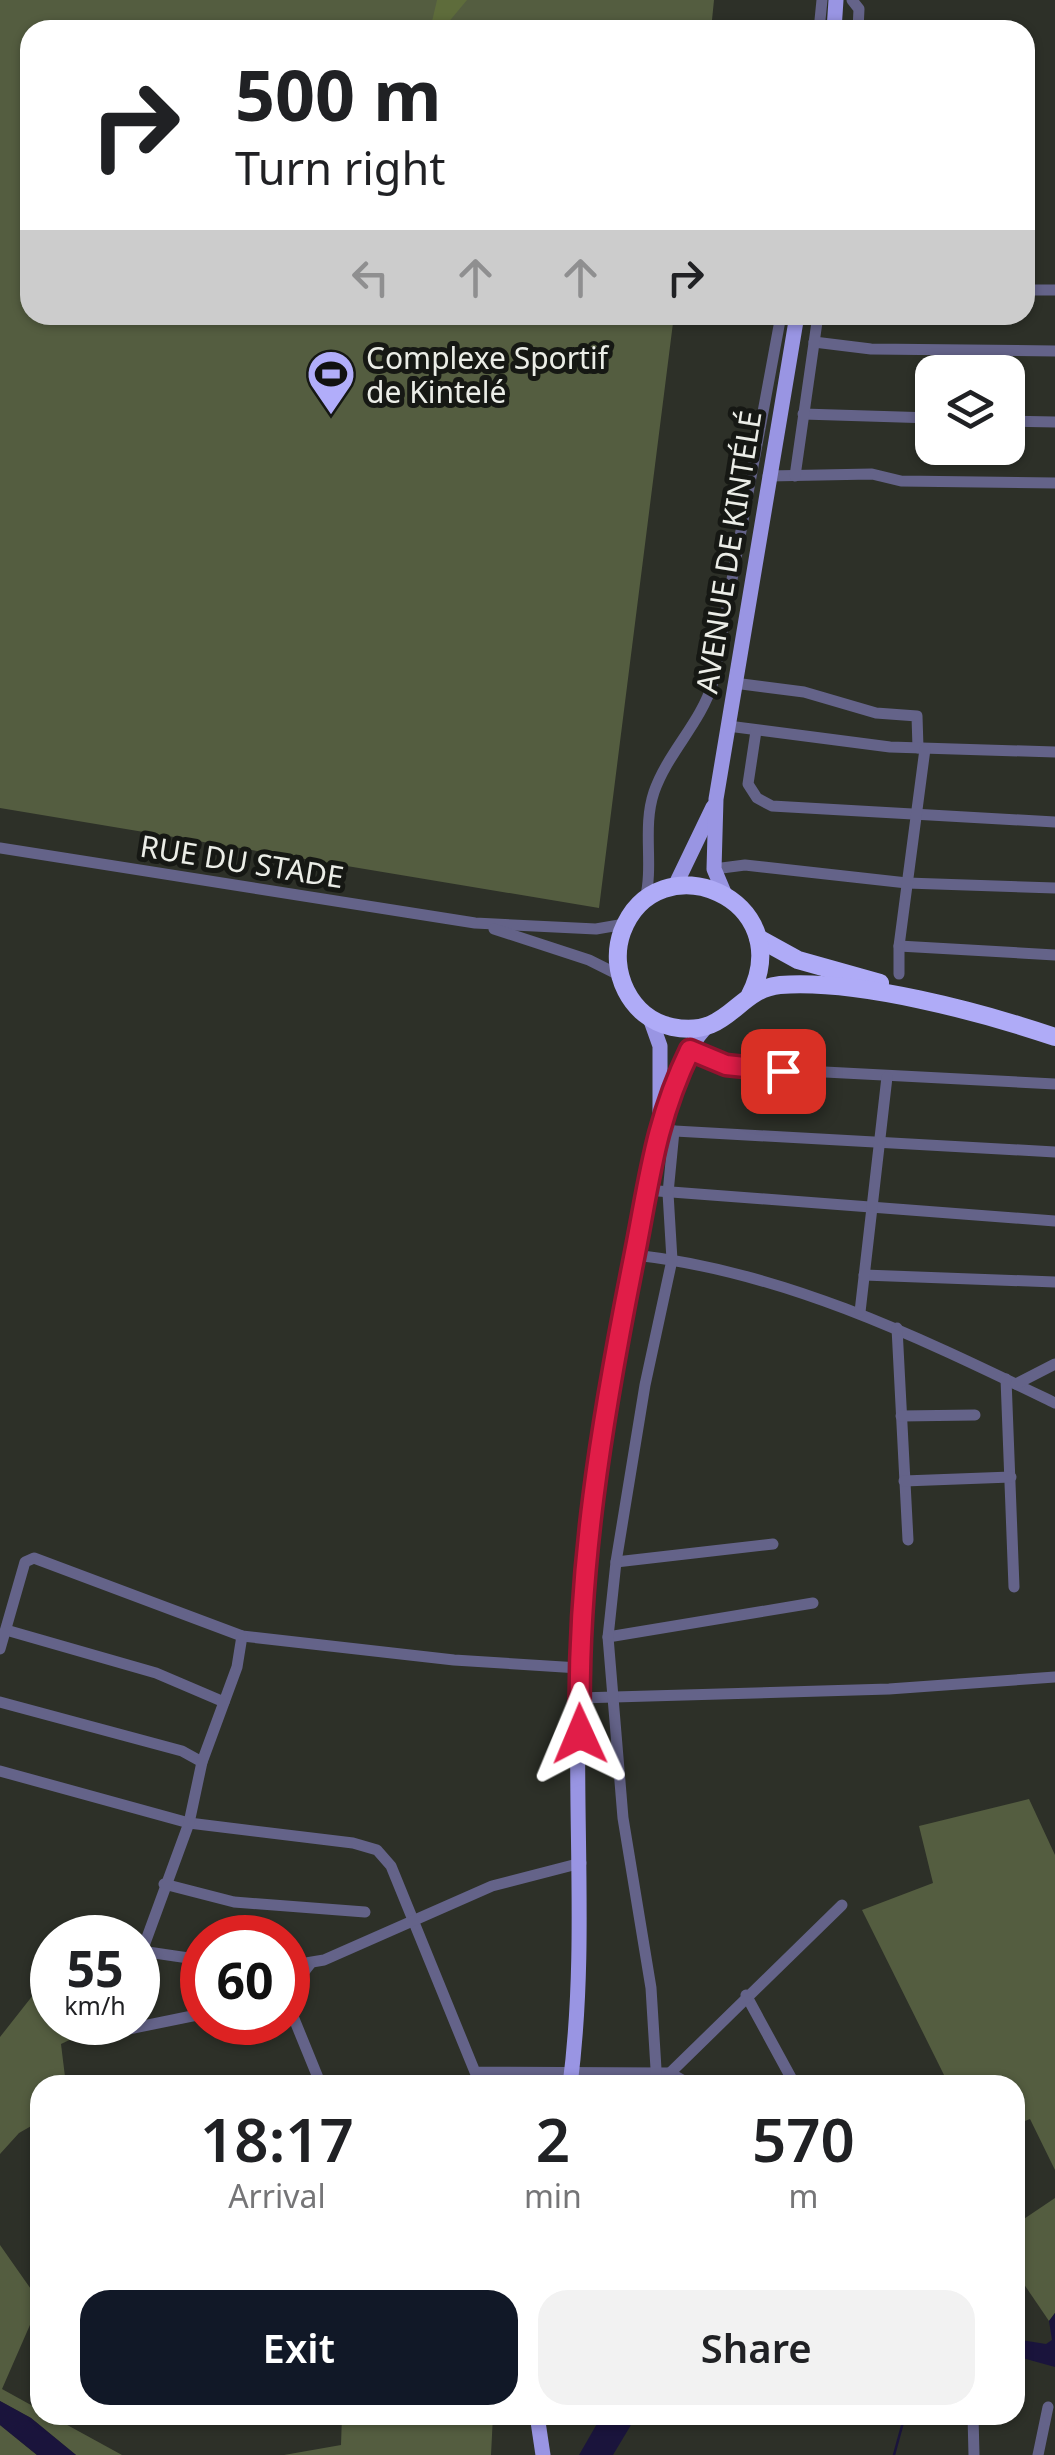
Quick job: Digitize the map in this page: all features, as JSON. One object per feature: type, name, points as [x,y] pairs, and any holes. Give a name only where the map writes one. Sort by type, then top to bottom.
[{"type":"highway","points":[[748,998],[760,969],[758,938],[751,921],[726,895],[710,888],[675,886],[645,900],[625,924],[619,940],[619,974],[626,992],[650,1018],[668,1026],[706,1027],[730,1016],[748,998],[778,985],[839,988],[942,1006],[1055,1037]]},
{"type":"highway","points":[[758,938],[782,954],[842,976],[958,998],[1055,1025]]},
{"type":"main road","name":"AVENUE DE KINTÉLÉ","points":[[726,895],[714,868],[716,799],[795,325]]},
{"type":"main road","name":"AVENUE DE KINTÉLÉ","points":[[675,886],[716,799]]},
{"type":"main road","points":[[571,2075],[581,1966],[579,1668],[596,1466],[658,1126],[660,1046],[650,1018]]},
{"type":"main road","points":[[658,1126],[690,1050],[706,1027]]},
{"type":"main road","points":[[538,2425],[543,2455]]},
{"type":"street","points":[[645,900],[651,878],[647,829],[653,795],[706,705],[713,682],[780,325]]},
{"type":"street","points":[[796,476],[817,325]]},
{"type":"street","points":[[814,342],[871,348],[1055,351]]},
{"type":"street","points":[[802,414],[915,417]]},
{"type":"street","points":[[1025,421],[1055,422]]},
{"type":"street","points":[[768,476],[872,474],[901,481],[1055,483]]},
{"type":"street","points":[[734,683],[804,692],[876,713],[917,716],[921,749],[918,816],[899,946],[900,974]]},
{"type":"street","points":[[728,726],[921,749],[1055,752]]},
{"type":"street","points":[[756,731],[748,784],[765,803],[1055,822]]},
{"type":"street","name":"RUE DU STADE","points":[[0,848],[475,923],[596,929],[625,924]]},
{"type":"street","points":[[714,868],[746,865],[907,882],[1055,888]]},
{"type":"street","name":"RUE DU STADE","points":[[475,923],[560,949],[619,974]]},
{"type":"street","points":[[899,946],[1055,955]]},
{"type":"street","points":[[690,1050],[732,1066],[1055,1084]]},
{"type":"street","points":[[860,1312],[887,1077]]},
{"type":"street","points":[[658,1126],[1055,1152]]},
{"type":"street","points":[[662,2075],[611,1696],[608,1638],[616,1562],[672,1260],[668,1194],[674,1130]]},
{"type":"street","points":[[645,1190],[1055,1221]]},
{"type":"street","points":[[635,1255],[672,1260],[860,1312],[1055,1403]]},
{"type":"street","points":[[864,1275],[1055,1282]]},
{"type":"street","points":[[897,1328],[908,1540]]},
{"type":"street","points":[[1011,1382],[1055,1364]]},
{"type":"street","points":[[1011,1382],[1014,1586]]},
{"type":"street","points":[[902,1416],[976,1415]]},
{"type":"street","points":[[904,1481],[1011,1476]]},
{"type":"street","points":[[616,1562],[774,1544]]},
{"type":"street","points":[[0,1649],[25,1562],[34,1558],[242,1636],[454,1660],[579,1668]]},
{"type":"street","points":[[608,1638],[813,1603]]},
{"type":"street","points":[[6,1630],[156,1674],[224,1702]]},
{"type":"street","points":[[154,1915],[189,1823],[202,1762],[242,1636]]},
{"type":"street","points":[[579,1698],[889,1689],[1055,1677]]},
{"type":"street","points":[[0,1702],[182,1750],[202,1762]]},
{"type":"street","points":[[0,1771],[189,1823],[368,1846],[386,1858],[475,2072],[523,2075]]},
{"type":"street","points":[[310,1964],[492,1886],[581,1863]]},
{"type":"street","points":[[164,1884],[234,1902],[364,1912]]},
{"type":"street","points":[[664,2075],[842,1905]]},
{"type":"street","points":[[746,1995],[789,2075]]},
{"type":"street","points":[[305,2045],[317,2075]]},
{"type":"street","points":[[1038,2455],[1048,2406]]},
{"type":"street","points":[[974,2425],[974,2455]]},
{"type":"green space","name":"Complexe Sportif de Kintelé","points":[[0,0],[714,0],[712,20],[20,20],[20,325],[673,325],[599,908],[0,808]]},
{"type":"green space","points":[[437,0],[467,0],[450,20],[432,20]]},
{"type":"green space","points":[[1029,1799],[1055,1855],[1055,2170],[1030,2119],[1025,2121],[1025,2075],[944,2075],[862,1910],[933,1883],[919,1826]]},
{"type":"green space","points":[[30,1999],[30,2045],[61,2045],[65,2075],[30,2075],[30,2127],[0,2154],[0,2037]]},
{"type":"green space","points":[[1055,2198],[1055,2313],[1049,2321],[1025,2286],[1025,2218]]},
{"type":"green space","points":[[0,2245],[30,2288],[30,2325],[2,2389],[30,2404],[30,2417],[0,2401]]},
{"type":"green space","points":[[0,2425],[37,2455],[0,2455]]},
{"type":"green space","points":[[40,2425],[67,2425],[122,2455],[76,2455]]},
{"type":"green space","points":[[342,2425],[492,2425],[491,2455],[284,2455],[341,2445]]},
{"type":"shaded area","points":[[1055,2313],[1055,2367],[1025,2359],[1025,2341],[1046,2344],[1052,2340],[1049,2321]]},
{"type":"shaded area","points":[[0,2401],[30,2417],[30,2425],[40,2425],[76,2455],[37,2455],[0,2425]]},
{"type":"shaded area","points":[[596,2425],[631,2425],[613,2455],[579,2455]]},
{"type":"waterway","points":[[894,2455],[902,2425]]},
{"type":"place","name":"Complexe Sportif de Kintelé","points":[[331,416]]},
{"type":"route","points":[[580,1734],[579,1668],[589,1515],[656,1130],[690,1050],[726,1065],[783,1071]]}]
